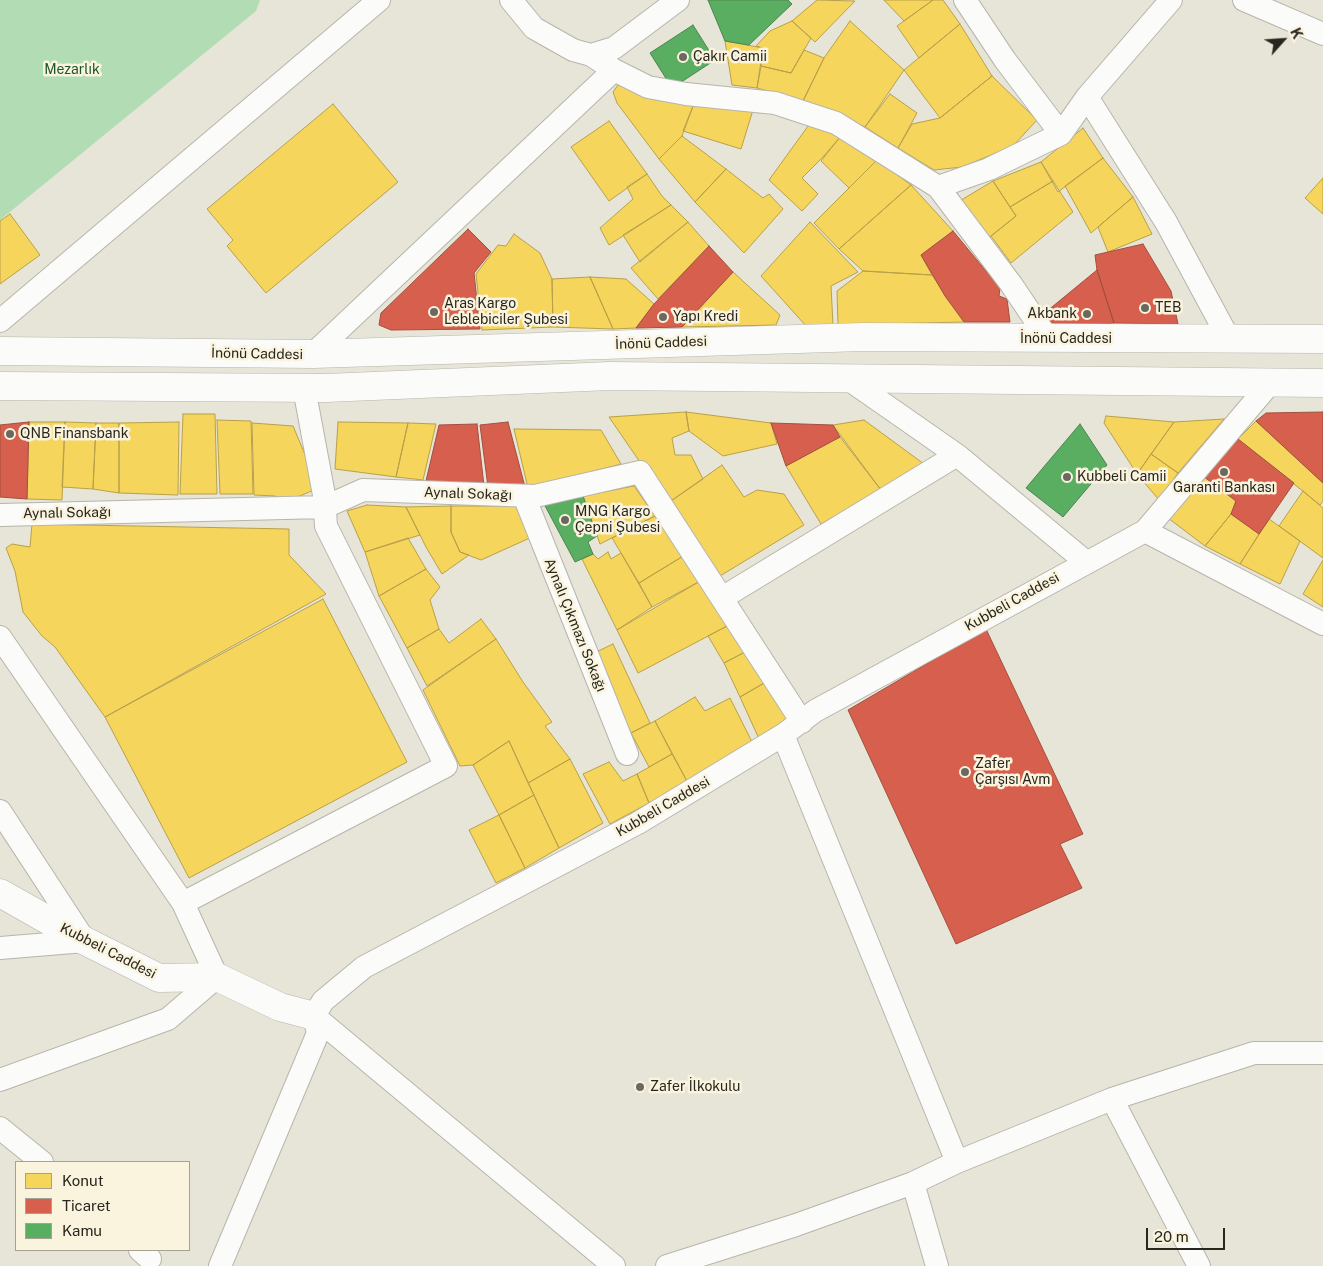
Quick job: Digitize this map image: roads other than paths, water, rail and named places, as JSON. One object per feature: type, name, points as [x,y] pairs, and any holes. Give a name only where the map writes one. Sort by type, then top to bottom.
[{"type":"street","points":[[0,320],[378,0]]},
{"type":"street","points":[[511,0],[534,28],[573,50],[591,55],[614,70],[648,87],[686,94],[775,103],[836,123],[938,187],[1011,284],[1048,339]]},
{"type":"street","points":[[591,55],[614,48],[678,0]]},
{"type":"street","points":[[965,0],[1005,60],[1061,134]]},
{"type":"street","points":[[938,187],[989,169],[1061,134],[1086,97],[1172,0]]},
{"type":"street","points":[[1244,0],[1323,34]]},
{"type":"street","points":[[313,354],[614,70]]},
{"type":"street","points":[[1086,97],[1166,222],[1229,339]]},
{"type":"street","name":"İnönü Caddesi","points":[[0,351],[313,354],[863,337],[1229,339],[1320,336]]},
{"type":"street","points":[[0,386],[304,388],[610,376],[1323,383]]},
{"type":"street","points":[[848,379],[956,455],[1086,562]]},
{"type":"street","name":"Kubbeli Caddesi","points":[[0,893],[85,941],[159,978],[217,977],[280,1008],[314,1016],[323,1000],[364,967],[638,822],[783,735],[815,711],[1145,531],[1272,381]]},
{"type":"street","points":[[183,903],[446,766],[326,526],[325,507],[304,388]]},
{"type":"street","points":[[722,598],[956,455]]},
{"type":"street","name":"Aynalı Sokağı","points":[[0,515],[325,507],[363,490],[535,496],[640,472],[802,722]]},
{"type":"street","name":"Aynalı Çıkmazı Sokağı","points":[[524,496],[627,754]]},
{"type":"street","points":[[1145,531],[1323,624]]},
{"type":"street","points":[[0,637],[183,903],[217,977],[168,1019],[0,1080]]},
{"type":"street","points":[[783,735],[957,1162]]},
{"type":"street","points":[[0,811],[85,941],[0,948]]},
{"type":"street","points":[[220,1266],[318,1034],[314,1016]]},
{"type":"street","points":[[314,1016],[614,1266]]},
{"type":"street","points":[[667,1266],[796,1225],[913,1183],[957,1162],[1112,1099],[1254,1053],[1323,1053]]},
{"type":"street","points":[[1112,1099],[1199,1266]]},
{"type":"street","points":[[0,1128],[41,1161]]},
{"type":"street","points":[[913,1183],[937,1266]]},
{"type":"place","name":"Çakır Camii","points":[[683,57]]},
{"type":"place","name":"TEB","points":[[1145,308]]},
{"type":"place","name":"Aras Kargo Leblebiciler Şubesi","points":[[434,312]]},
{"type":"place","name":"Akbank","points":[[1087,314]]},
{"type":"place","name":"Yapı Kredi","points":[[663,317]]},
{"type":"place","name":"QNB Finansbank","points":[[10,434]]},
{"type":"place","name":"Garanti Bankası","points":[[1224,472]]},
{"type":"place","name":"Kubbeli Camii","points":[[1067,477]]},
{"type":"place","name":"MNG Kargo Çepni Şubesi","points":[[565,520]]},
{"type":"place","name":"Zafer Çarşısı Avm","points":[[965,772]]},
{"type":"place","name":"Zafer İlkokulu","points":[[640,1087]]},
{"type":"park label","name":"Mezarlık","points":[[72,70]]}]
